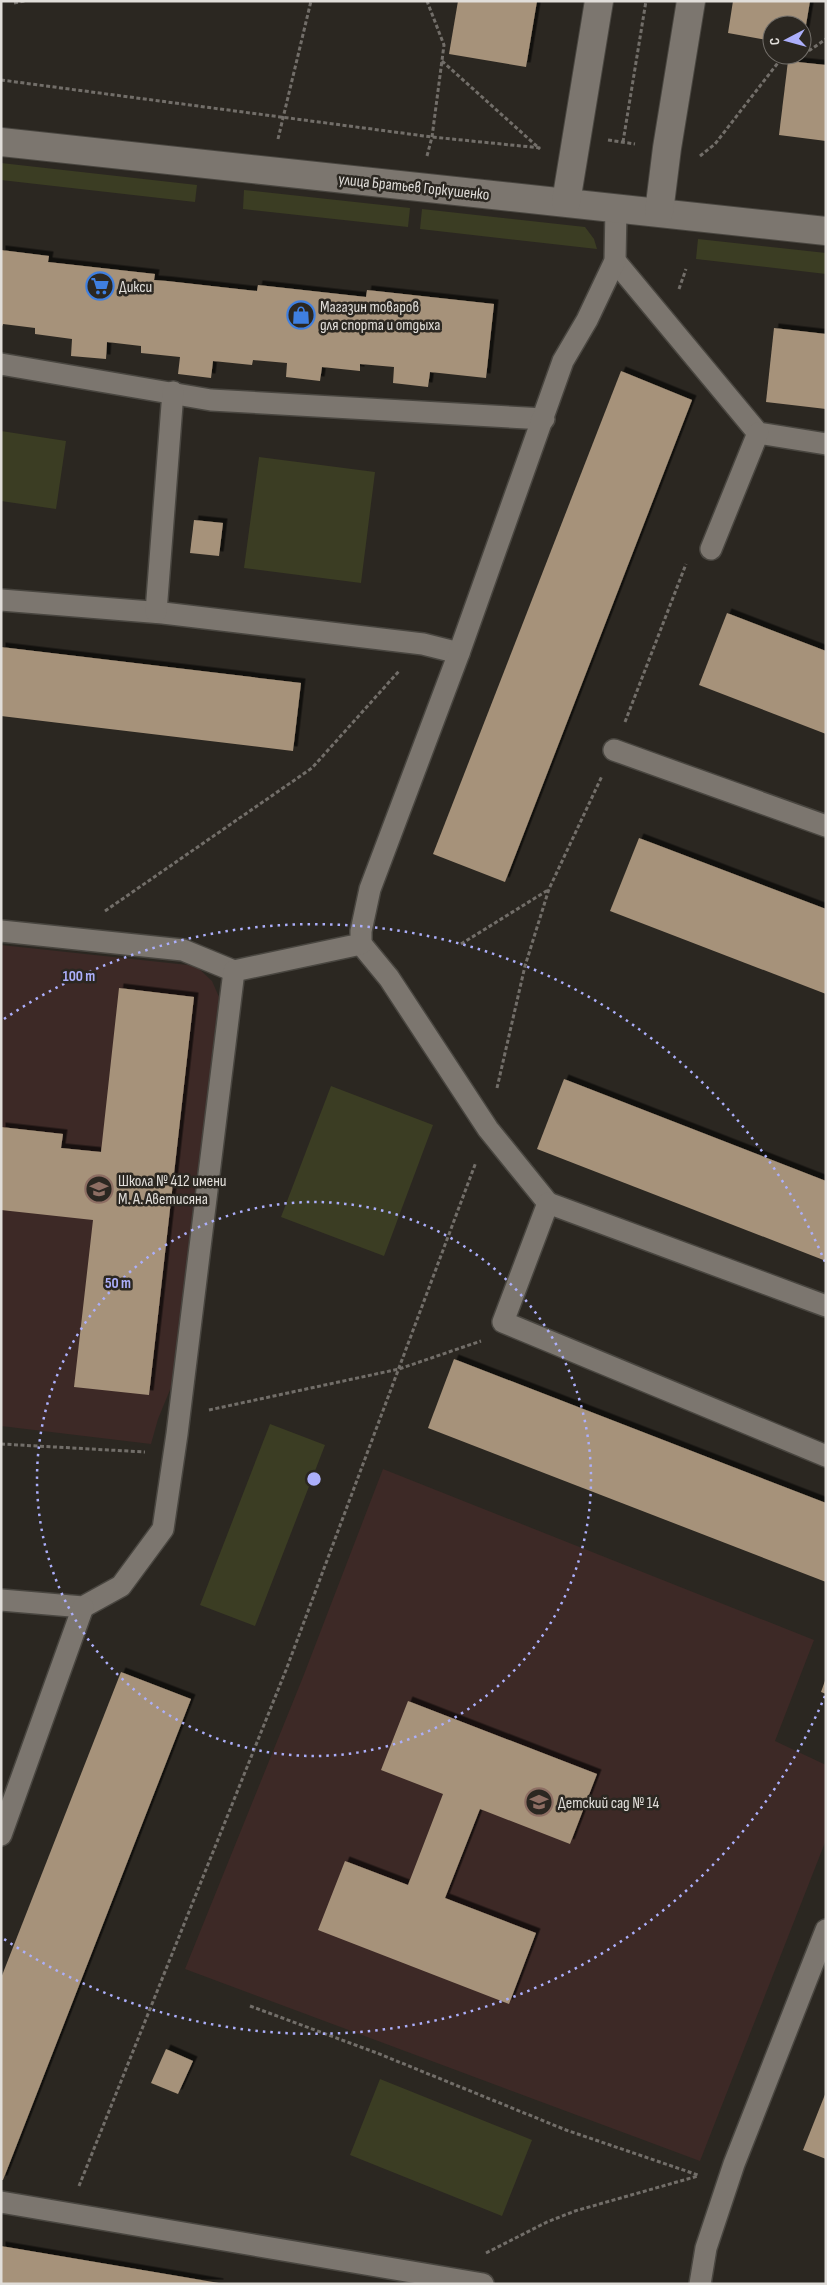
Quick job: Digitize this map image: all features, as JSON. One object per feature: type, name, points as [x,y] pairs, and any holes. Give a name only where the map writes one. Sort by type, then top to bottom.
[{"type":"street","points":[[566,202],[599,1]]},
{"type":"street","points":[[659,212],[667,148],[691,1]]},
{"type":"street","name":"улица Братьев Горкушенко","points":[[1,142],[826,231]]},
{"type":"lane","points":[[616,208],[614,261],[587,320],[563,361],[460,653],[370,888],[361,931],[361,944],[389,978],[488,1129],[548,1203],[826,1306]]},
{"type":"lane","points":[[614,261],[758,433],[826,444]]},
{"type":"lane","points":[[1,364],[211,400],[544,419]]},
{"type":"lane","points":[[156,612],[173,392]]},
{"type":"lane","points":[[711,549],[758,433]]},
{"type":"lane","points":[[1,600],[156,612],[422,644],[460,653]]},
{"type":"lane","points":[[614,750],[826,826]]},
{"type":"lane","points":[[1,931],[182,950],[234,971],[361,944]]},
{"type":"lane","points":[[1,1600],[82,1607],[121,1586],[163,1529],[177,1434],[234,971]]},
{"type":"lane","points":[[548,1203],[503,1322],[826,1456]]},
{"type":"lane","points":[[1,1834],[82,1607]]},
{"type":"lane","points":[[700,2284],[706,2248],[734,2164],[826,1930]]},
{"type":"lane","points":[[1,2202],[484,2284]]},
{"type":"path","points":[[14,4],[25,1]]},
{"type":"path","points":[[279,138],[311,1]]},
{"type":"path","points":[[425,162],[432,137],[444,45],[427,1]]},
{"type":"path","points":[[623,142],[646,1]]},
{"type":"path","points":[[812,48],[826,38]]},
{"type":"path","points":[[442,61],[540,149]]},
{"type":"path","points":[[698,157],[715,144],[776,65]]},
{"type":"path","points":[[1,80],[432,137],[540,149],[544,146]]},
{"type":"path","points":[[606,140],[638,144]]},
{"type":"path","points":[[68,2212],[286,1670],[488,1129],[525,966],[549,889],[614,750],[687,561],[711,549]]},
{"type":"path","points":[[65,938],[312,768],[422,644]]},
{"type":"path","points":[[461,944],[549,889]]},
{"type":"path","points":[[1,1444],[153,1451],[177,1434],[196,1413],[399,1369],[483,1340],[503,1322]]},
{"type":"path","points":[[250,2006],[377,2053],[566,2130],[698,2176]]},
{"type":"path","points":[[478,2258],[547,2222],[575,2211],[734,2164]]},
{"type":"shaded area","name":"Школа № 412 имени М. А. Аветисяна","points":[[1,945],[197,967],[212,981],[219,997],[174,1380],[158,1419],[151,1444],[1,1426]]},
{"type":"shaded area","name":"Детский сад № 14","points":[[383,1469],[814,1640],[775,1741],[826,1765],[826,1840],[700,2161],[185,1969],[303,1677]]},
{"type":"green space","points":[[1,163],[197,185],[195,202],[1,180]]},
{"type":"green space","points":[[244,190],[410,208],[408,227],[243,209]]},
{"type":"green space","points":[[422,209],[585,227],[594,239],[597,249],[420,229]]},
{"type":"green space","points":[[698,239],[826,253],[826,274],[696,259]]},
{"type":"green space","points":[[1,431],[66,441],[56,509],[1,501]]},
{"type":"green space","points":[[259,457],[375,472],[361,583],[244,568]]},
{"type":"green space","points":[[331,1086],[433,1125],[384,1256],[281,1217]]},
{"type":"green space","points":[[270,1424],[325,1445],[255,1626],[200,1605]]},
{"type":"green space","points":[[380,2079],[532,2140],[502,2216],[350,2155]]},
{"type":"building","points":[[458,1],[537,1],[526,67],[449,54]]},
{"type":"building","points":[[733,1],[810,1],[808,15],[762,15],[762,39],[728,33]]},
{"type":"building","points":[[788,65],[826,65],[826,141],[779,135]]},
{"type":"building","points":[[1,250],[49,256],[48,262],[155,274],[154,280],[257,291],[258,285],[366,297],[367,290],[494,304],[486,378],[430,372],[428,387],[393,383],[394,367],[360,364],[360,371],[322,367],[320,381],[286,377],[287,363],[253,360],[252,365],[213,361],[211,378],[178,374],[180,357],[141,353],[141,346],[107,342],[106,359],[71,356],[72,339],[35,334],[35,328],[3,324],[1,329]]},
{"type":"building","points":[[774,328],[826,334],[826,409],[766,402]]},
{"type":"building","points":[[621,371],[692,400],[505,882],[433,854]]},
{"type":"building","points":[[194,520],[223,523],[219,556],[190,553]]},
{"type":"building","points":[[727,613],[826,651],[826,734],[699,685]]},
{"type":"building","points":[[1,647],[301,683],[293,751],[1,716]]},
{"type":"building","points":[[639,838],[826,909],[826,994],[610,911]]},
{"type":"building","points":[[119,988],[194,997],[149,1395],[74,1387],[93,1220],[1,1210],[1,1127],[63,1134],[61,1148],[101,1152]]},
{"type":"building","points":[[564,1079],[826,1181],[826,1261],[537,1149]]},
{"type":"building","points":[[454,1359],[826,1503],[826,1582],[428,1428]]},
{"type":"building","points":[[121,1672],[191,1699],[3,2180],[1,2180],[1,1978]]},
{"type":"building","points":[[826,1678],[826,1694],[821,1692]]},
{"type":"building","points":[[408,1701],[597,1774],[570,1844],[480,1809],[445,1898],[536,1933],[509,2004],[318,1930],[345,1861],[408,1885],[443,1794],[381,1770]]},
{"type":"building","points":[[166,2049],[193,2061],[178,2094],[151,2083]]},
{"type":"building","points":[[826,2092],[826,2159],[803,2150]]},
{"type":"building","points":[[1,2246],[219,2283],[219,2284],[1,2284]]},
{"type":"place","name":"Дикси","points":[[100,286]]},
{"type":"place","name":"Магазин товаров для спорта и отдыха","points":[[301,315]]},
{"type":"place","name":"Школа № 412 имени М. А. Аветисяна","points":[[99,1189]]},
{"type":"place","name":"Детский сад № 14","points":[[539,1802]]}]
